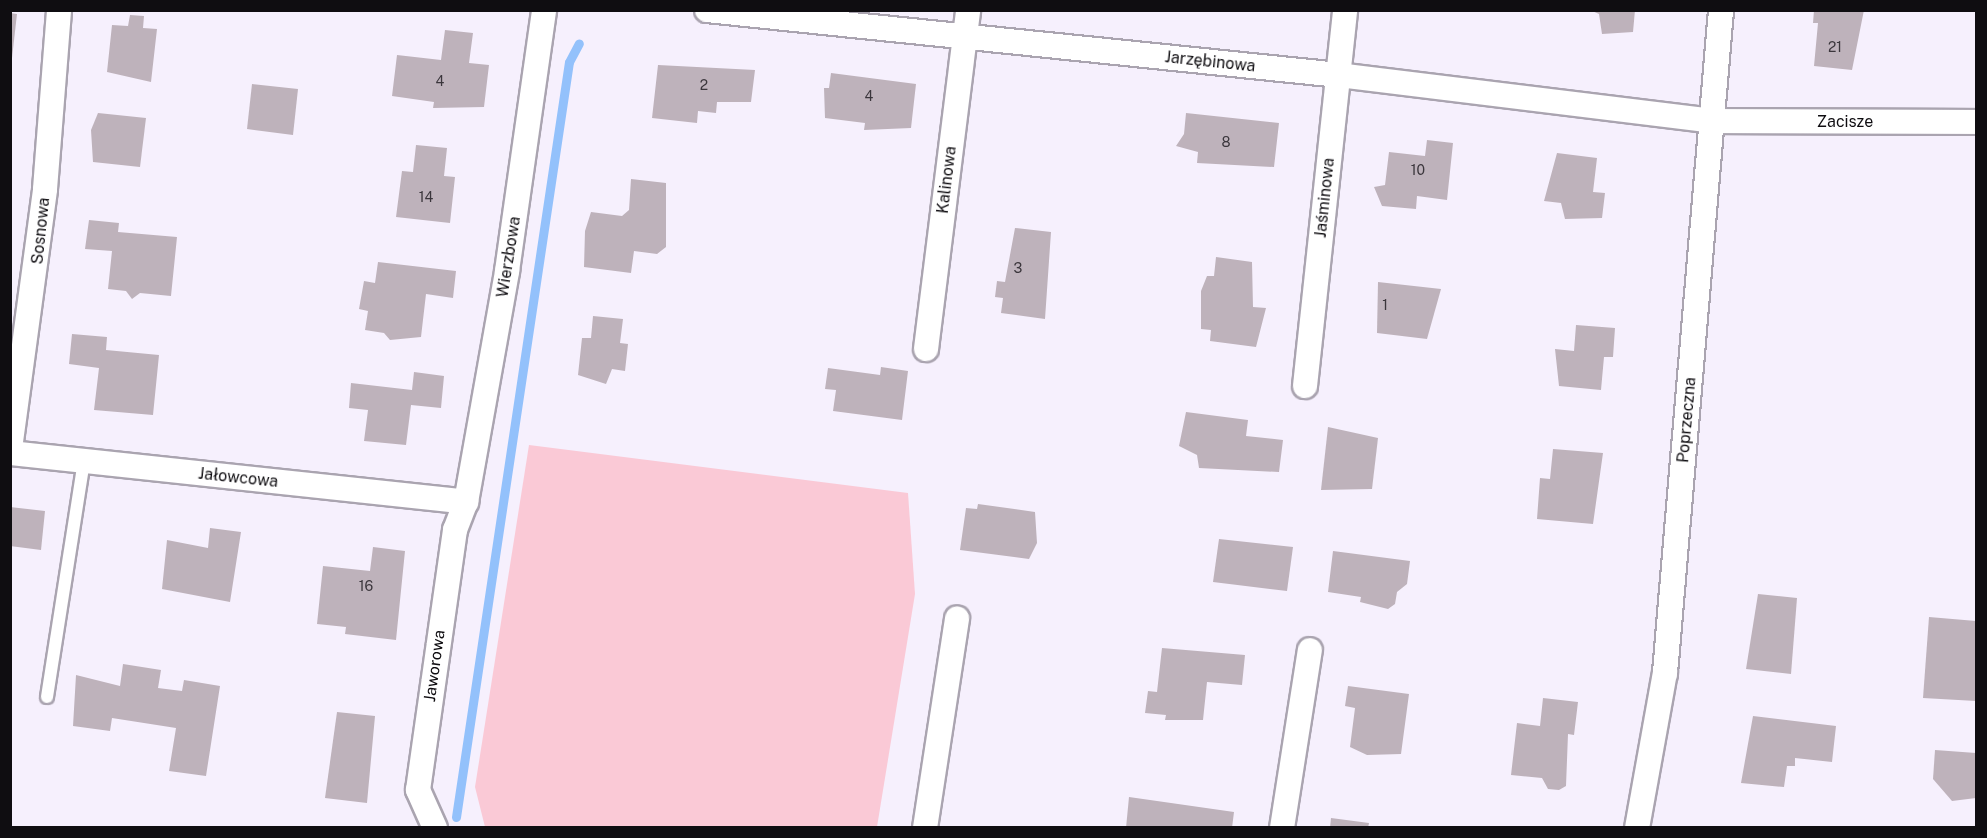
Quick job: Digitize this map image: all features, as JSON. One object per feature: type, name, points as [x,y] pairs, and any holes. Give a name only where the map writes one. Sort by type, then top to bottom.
[{"type":"street","name":"Sosnowa","points":[[10,451],[45,189],[59,10]]},
{"type":"street","name":"Wierzbowa","points":[[466,502],[507,271],[544,10]]},
{"type":"street","name":"Jarzębinowa","points":[[707,10],[1339,75],[1713,121]]},
{"type":"street","name":"Kalinowa","points":[[926,349],[969,10]]},
{"type":"street","name":"Jaśminowa","points":[[1305,386],[1345,10]]},
{"type":"street","name":"Poprzeczna","points":[[1637,828],[1665,673],[1721,10]]},
{"type":"street","name":"Zacisze","points":[[1713,121],[1977,122]]},
{"type":"street","name":"Jałowcowa","points":[[10,451],[466,502]]},
{"type":"street","name":"Jaworowa","points":[[435,828],[418,790],[455,530],[466,502]]},
{"type":"street","points":[[926,828],[957,618]]},
{"type":"street","points":[[1282,828],[1310,650]]},
{"type":"lane","points":[[46,697],[84,461]]},
{"type":"shaded area","points":[[529,445],[908,493],[915,594],[877,827],[485,827],[475,787]]},
{"type":"building","points":[[1590,10],[1635,10],[1633,32],[1602,34],[1599,14]]},
{"type":"building","points":[[1814,10],[1864,10],[1852,70],[1814,66],[1818,23],[1813,23]]},
{"type":"building","points":[[10,13],[17,14],[12,58],[10,58]]},
{"type":"building","points":[[130,15],[144,16],[143,28],[157,29],[151,82],[107,72],[112,25],[128,26]]},
{"type":"building","points":[[445,30],[473,33],[469,63],[489,65],[484,107],[433,108],[434,102],[392,96],[397,55],[441,60]]},
{"type":"building","points":[[658,65],[755,70],[751,102],[717,102],[716,113],[698,111],[697,123],[652,118]]},
{"type":"building","points":[[831,73],[916,84],[911,128],[864,130],[865,123],[825,118],[824,88],[829,88]]},
{"type":"building","points":[[252,84],[298,89],[293,135],[247,129]]},
{"type":"building","points":[[98,113],[146,118],[140,167],[93,162],[91,130]]},
{"type":"building","points":[[1186,113],[1279,123],[1274,167],[1197,163],[1198,152],[1176,146],[1184,134]]},
{"type":"building","points":[[1427,140],[1453,143],[1447,200],[1417,196],[1416,209],[1382,206],[1374,187],[1385,185],[1389,152],[1425,156]]},
{"type":"building","points":[[416,145],[447,148],[444,176],[455,177],[450,223],[396,217],[402,171],[413,172]]},
{"type":"building","points":[[1557,153],[1597,158],[1593,192],[1605,193],[1602,218],[1565,219],[1561,203],[1544,201]]},
{"type":"building","points":[[631,179],[666,183],[666,247],[657,254],[634,251],[631,273],[584,267],[585,231],[591,212],[622,216],[629,210]]},
{"type":"building","points":[[89,220],[119,223],[118,232],[177,237],[171,296],[140,293],[132,299],[126,291],[108,289],[112,251],[85,249]]},
{"type":"building","points":[[1015,228],[1051,232],[1045,319],[1001,313],[1003,298],[995,297],[997,281],[1005,282]]},
{"type":"building","points":[[1216,257],[1252,262],[1253,307],[1266,308],[1256,347],[1210,341],[1211,330],[1201,329],[1201,291],[1207,276],[1214,276]]},
{"type":"building","points":[[378,262],[456,271],[453,298],[426,294],[421,337],[390,340],[384,333],[365,330],[368,311],[359,309],[364,281],[375,283]]},
{"type":"building","points":[[1378,282],[1441,289],[1427,339],[1377,333]]},
{"type":"building","points":[[593,316],[623,319],[620,343],[628,344],[625,371],[612,369],[606,384],[578,375],[582,338],[591,338]]},
{"type":"building","points":[[1576,325],[1615,328],[1613,357],[1604,357],[1601,390],[1559,386],[1555,349],[1574,351]]},
{"type":"building","points":[[72,334],[107,337],[106,350],[159,355],[153,415],[94,410],[99,368],[69,364]]},
{"type":"building","points":[[881,367],[908,371],[902,420],[833,411],[836,390],[825,389],[828,368],[880,375]]},
{"type":"building","points":[[414,372],[444,376],[441,408],[411,405],[406,445],[364,441],[368,410],[349,408],[351,383],[412,390]]},
{"type":"building","points":[[1186,412],[1248,420],[1246,436],[1283,440],[1279,472],[1199,468],[1197,455],[1179,446]]},
{"type":"building","points":[[1328,427],[1378,438],[1372,489],[1321,490]]},
{"type":"building","points":[[1553,449],[1603,453],[1593,524],[1537,519],[1540,478],[1550,479]]},
{"type":"building","points":[[978,504],[1035,512],[1037,543],[1029,559],[960,550],[966,508],[977,509]]},
{"type":"building","points":[[10,507],[45,511],[41,550],[10,546]]},
{"type":"building","points":[[210,528],[241,532],[230,602],[162,589],[167,540],[208,548]]},
{"type":"building","points":[[1219,539],[1293,547],[1287,591],[1213,582]]},
{"type":"building","points":[[373,547],[405,551],[396,640],[345,634],[346,627],[317,624],[323,566],[370,571]]},
{"type":"building","points":[[1333,551],[1410,561],[1407,584],[1397,592],[1395,604],[1388,609],[1360,602],[1361,597],[1328,592]]},
{"type":"building","points":[[1758,594],[1797,598],[1791,674],[1746,669]]},
{"type":"building","points":[[1929,617],[1976,621],[1976,701],[1923,698]]},
{"type":"building","points":[[1162,648],[1245,655],[1242,685],[1207,682],[1203,720],[1165,720],[1166,715],[1145,713],[1148,691],[1157,692]]},
{"type":"building","points":[[123,664],[161,670],[158,688],[182,691],[184,680],[220,686],[206,776],[169,771],[176,728],[112,718],[110,731],[73,726],[76,675],[120,686]]},
{"type":"building","points":[[1348,686],[1409,694],[1401,754],[1367,755],[1350,747],[1355,708],[1345,706]]},
{"type":"building","points":[[1543,698],[1578,702],[1574,735],[1568,734],[1566,786],[1559,790],[1548,789],[1542,778],[1511,775],[1517,723],[1540,726]]},
{"type":"building","points":[[337,712],[375,716],[367,803],[325,798]]},
{"type":"building","points":[[1753,716],[1836,726],[1832,762],[1795,758],[1795,766],[1787,766],[1784,787],[1741,783]]},
{"type":"building","points":[[1935,750],[1976,753],[1976,798],[1952,801],[1933,779]]},
{"type":"building","points":[[1129,797],[1234,812],[1232,828],[1126,828]]},
{"type":"building","points":[[1331,818],[1369,823],[1368,828],[1330,828]]},
{"type":"waterway","points":[[456,817],[569,62],[579,43]]}]
